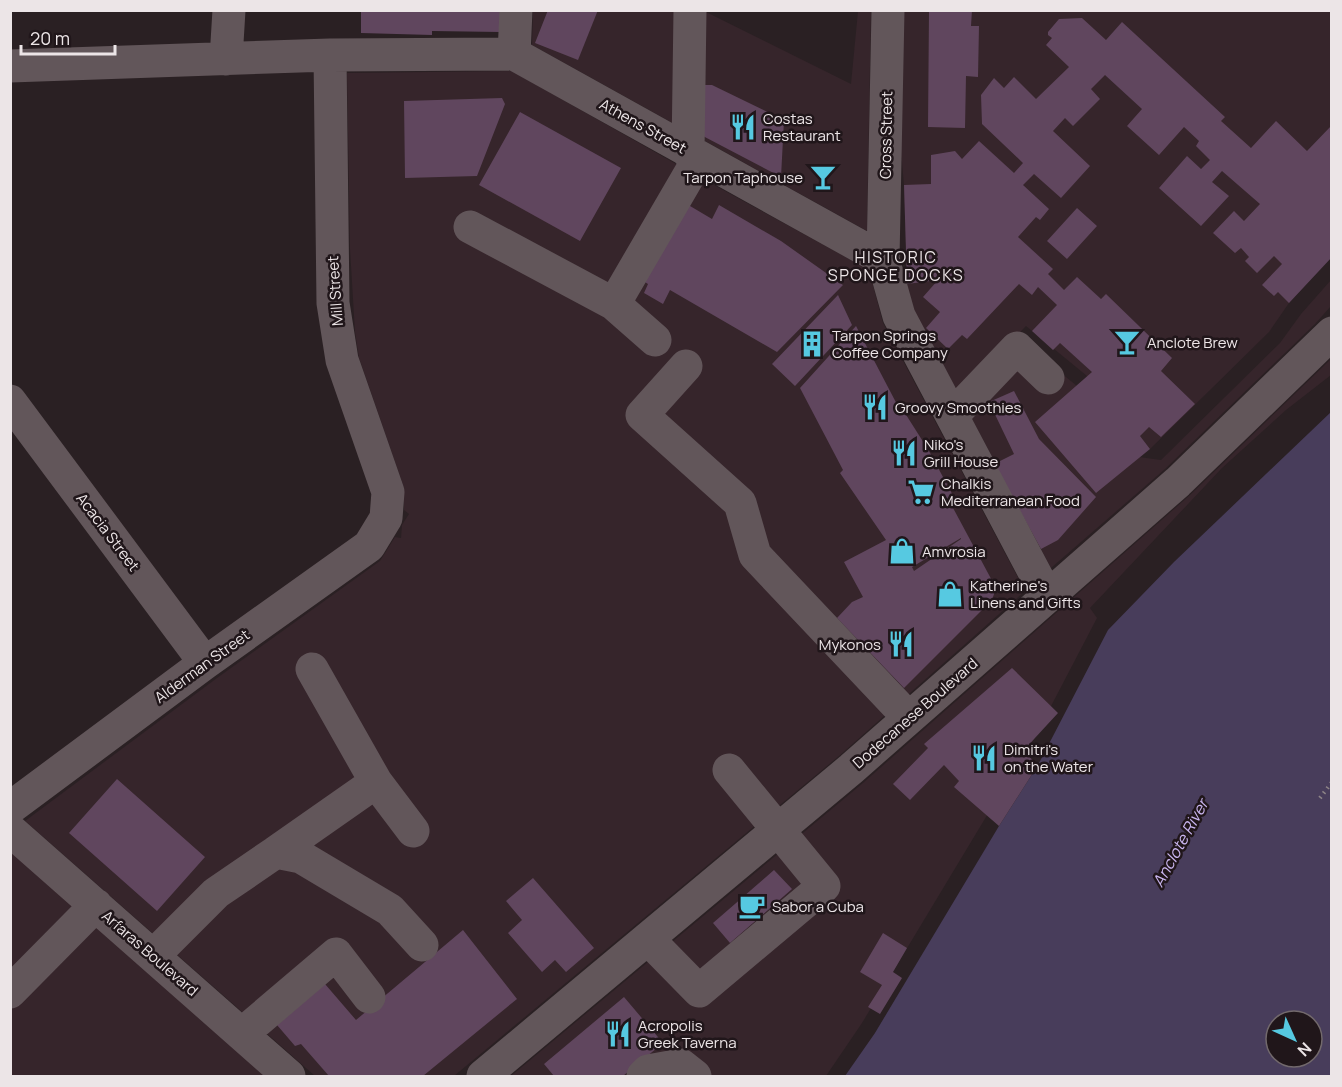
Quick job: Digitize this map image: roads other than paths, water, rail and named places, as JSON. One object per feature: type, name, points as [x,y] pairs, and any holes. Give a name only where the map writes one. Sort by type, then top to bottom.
[{"type":"street","points":[[225,59],[229,10]]},
{"type":"street","points":[[514,54],[516,10]]},
{"type":"street","points":[[614,304],[694,155],[690,10]]},
{"type":"street","name":"Cross Street","points":[[884,259],[888,10]]},
{"type":"street","name":"Athens Street","points":[[10,66],[330,55],[514,54],[884,259]]},
{"type":"street","name":"Mill Street","points":[[330,55],[333,303],[342,360],[387,492],[386,518]]},
{"type":"street","points":[[470,227],[614,304],[656,340]]},
{"type":"street","points":[[884,259],[899,316],[1047,596]]},
{"type":"street","name":"Dodecanese Boulevard","points":[[503,1071],[648,939],[909,718],[1178,482],[1332,333]]},
{"type":"street","points":[[952,416],[1017,348],[1048,378]]},
{"type":"street","points":[[686,366],[642,416],[740,503],[755,555],[909,718]]},
{"type":"street","name":"Acacia Street","points":[[10,401],[205,663]]},
{"type":"street","name":"Alderman Street","points":[[10,808],[205,663],[369,546],[386,518]]},
{"type":"street","points":[[312,669],[376,782],[413,831]]},
{"type":"street","points":[[648,939],[699,991],[824,886],[729,770]]},
{"type":"street","points":[[153,956],[216,893],[376,782]]},
{"type":"street","name":"Arfaras Boulevard","points":[[10,830],[289,1077]]},
{"type":"street","points":[[276,852],[301,857],[390,910],[422,945]]},
{"type":"street","points":[[14,982],[96,905]]},
{"type":"street","points":[[242,1034],[336,954],[369,997]]},
{"type":"street","points":[[643,1077],[648,1071],[681,1065],[695,1077]]},
{"type":"water","name":"Anclote River","points":[[1331,412],[1331,1076],[845,1076],[875,1033],[1038,765],[1108,630],[1174,562]]},
{"type":"place","name":"Costas Restaurant","points":[[743,127]]},
{"type":"place","name":"Tarpon Taphouse","points":[[823,177]]},
{"type":"place","name":"Anclote Brew","points":[[1127,342]]},
{"type":"place","name":"Tarpon Springs Coffee Company","points":[[812,344]]},
{"type":"place","name":"Groovy Smoothies","points":[[875,407]]},
{"type":"place","name":"Niko's Grill House","points":[[904,453]]},
{"type":"place","name":"Chalkis Mediterranean Food","points":[[921,492]]},
{"type":"place","name":"Amvrosia","points":[[902,551]]},
{"type":"place","name":"Katherine's Linens and Gifts","points":[[950,594]]},
{"type":"place","name":"Mykonos","points":[[901,644]]},
{"type":"place","name":"Dimitri's on the Water","points":[[984,758]]},
{"type":"place","name":"Sabor a Cuba","points":[[752,906]]},
{"type":"place","name":"Acropolis Greek Taverna","points":[[618,1034]]},
{"type":"district","name":"HISTORIC SPONGE DOCKS","points":[[896,266]]}]
